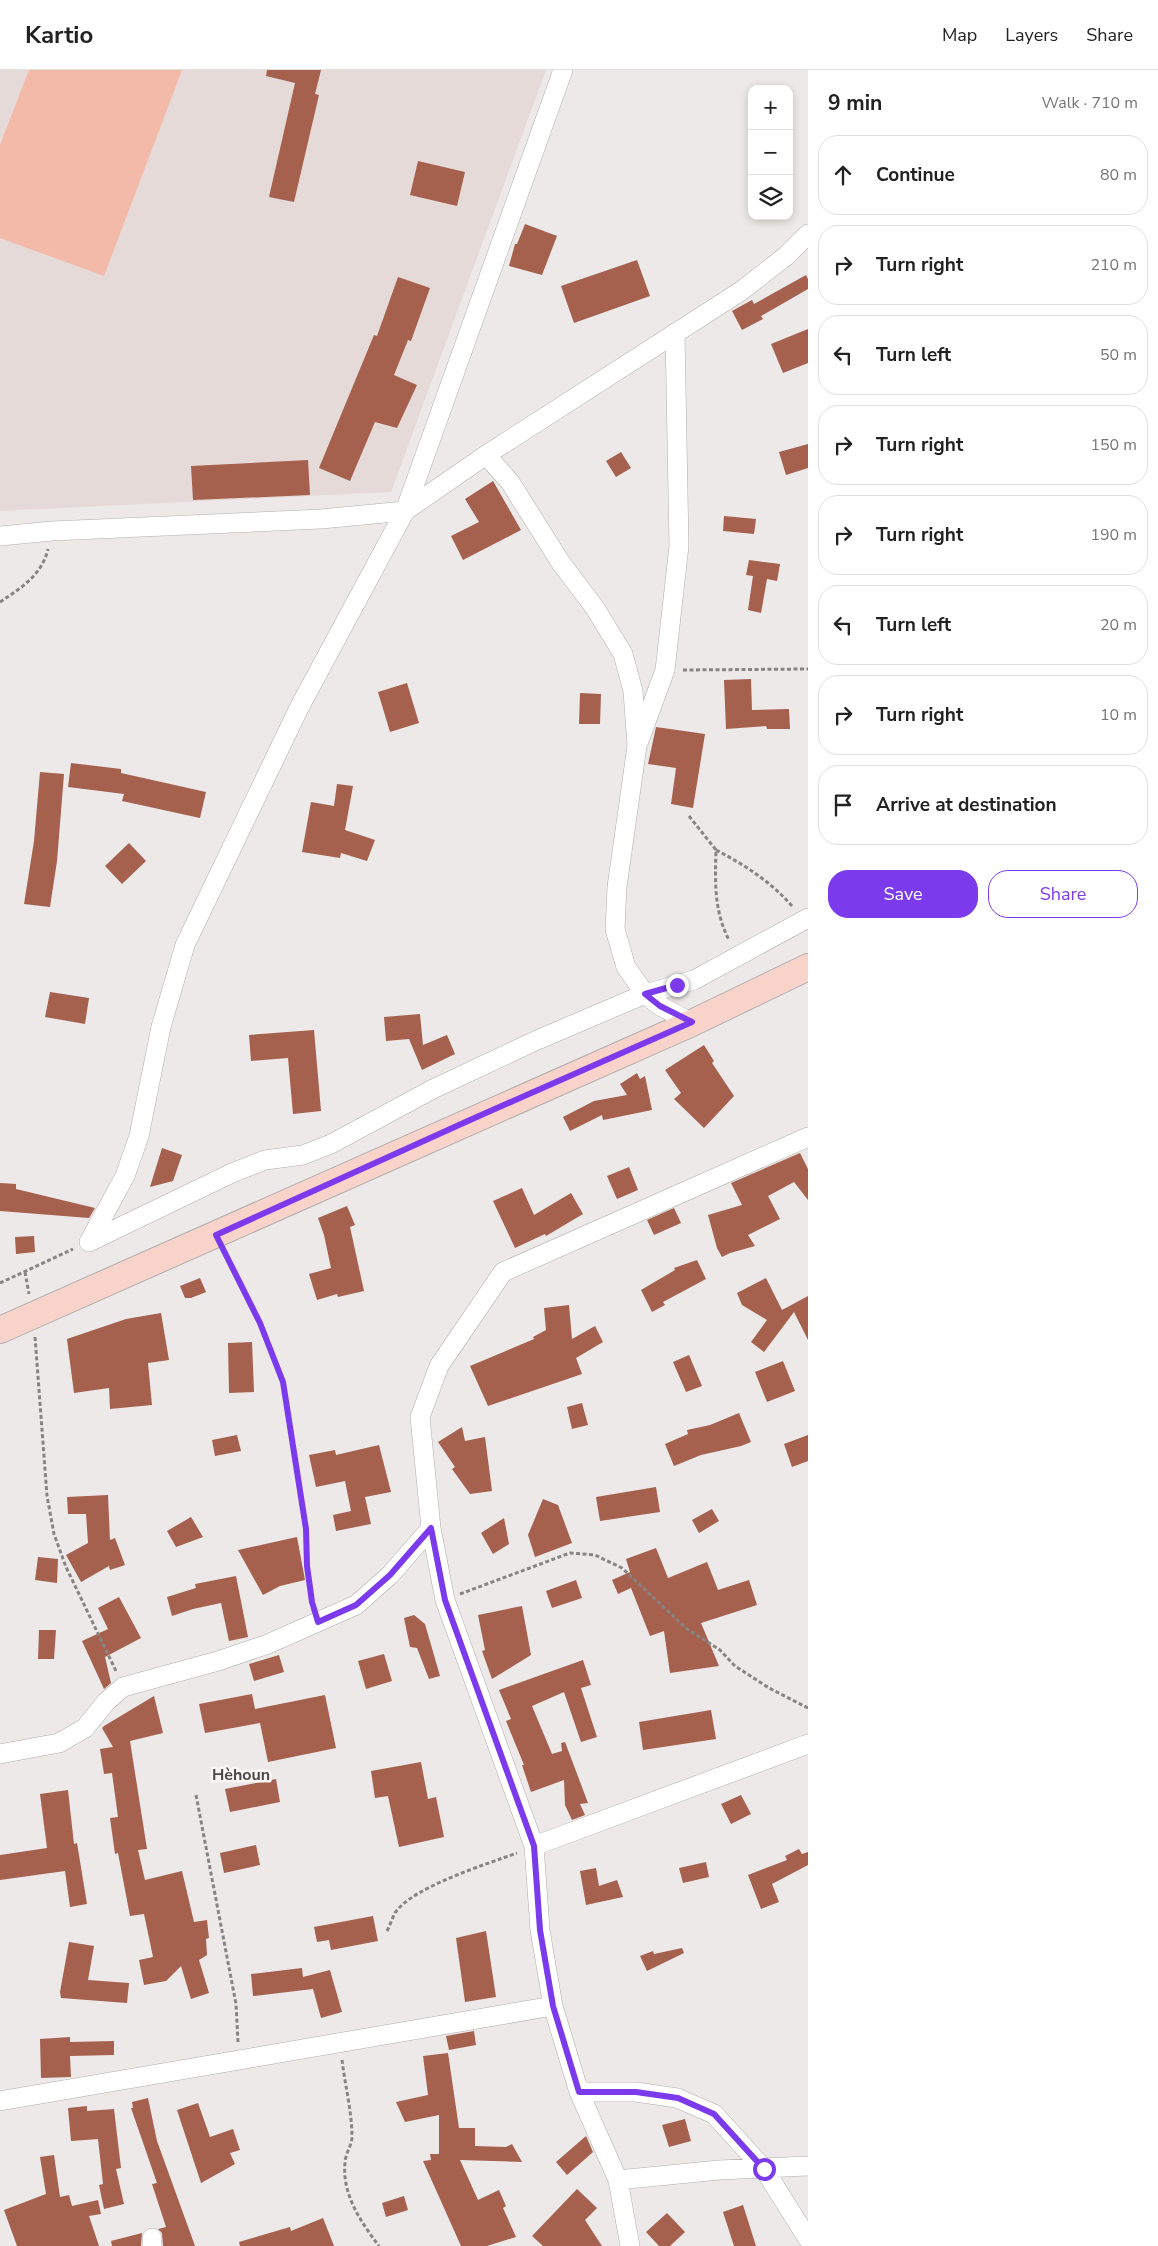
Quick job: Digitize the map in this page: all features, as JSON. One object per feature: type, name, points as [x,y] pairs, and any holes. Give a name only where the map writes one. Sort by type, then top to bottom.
[{"type":"main road","points":[[0,1330],[692,1022],[808,967]]},
{"type":"street","points":[[89,1242],[125,1176],[139,1136],[161,1027],[186,945],[300,706],[405,511],[563,70]]},
{"type":"street","points":[[0,536],[52,531],[321,519],[405,511],[486,455],[741,291],[786,256],[808,234]]},
{"type":"street","points":[[674,333],[678,546],[665,670],[637,746],[617,887],[615,929],[626,967],[645,994],[660,1006],[692,1022]]},
{"type":"street","points":[[486,455],[510,482],[561,563],[595,608],[623,654],[633,691],[637,746]]},
{"type":"street","points":[[89,1242],[232,1173],[265,1160],[303,1155],[330,1144],[432,1089],[536,1041],[645,994],[694,980],[806,920]]},
{"type":"street","points":[[630,2246],[618,2180],[579,2092],[553,2006],[540,1930],[534,1846],[445,1600],[431,1528],[420,1417],[439,1366],[503,1272],[808,1137]]},
{"type":"street","points":[[0,1754],[59,1743],[85,1728],[106,1702],[123,1687],[218,1661],[268,1644],[356,1605],[390,1575],[431,1528]]},
{"type":"street","points":[[534,1846],[808,1744]]},
{"type":"street","points":[[0,2101],[553,2006]]},
{"type":"street","points":[[579,2092],[636,2092],[678,2098],[714,2114],[764,2169],[808,2239]]},
{"type":"street","points":[[618,2180],[719,2170],[808,2166]]},
{"type":"path","points":[[0,602],[30,581],[46,558],[52,531]]},
{"type":"path","points":[[665,670],[808,669]]},
{"type":"path","points":[[689,816],[716,850],[743,864],[765,880],[806,920]]},
{"type":"path","points":[[716,850],[714,892],[724,930],[737,956]]},
{"type":"path","points":[[216,1235],[260,1323],[283,1382],[306,1529],[307,1566],[318,1622]]},
{"type":"path","points":[[0,1283],[89,1242]]},
{"type":"path","points":[[34,1314],[47,1496],[54,1534],[66,1567],[123,1687]]},
{"type":"path","points":[[445,1600],[570,1553],[595,1554],[622,1568],[687,1630],[720,1650],[735,1666],[769,1688],[808,1708]]},
{"type":"path","points":[[196,1796],[236,2004],[240,2060]]},
{"type":"path","points":[[387,1931],[396,1912],[414,1896],[451,1878],[534,1846]]},
{"type":"path","points":[[340,2043],[352,2138],[345,2160],[347,2185],[352,2204],[363,2224],[379,2246]]},
{"type":"shaded area","points":[[0,70],[546,70],[391,492],[0,511]]},
{"type":"shaded area","points":[[29,70],[182,70],[104,276],[0,238],[0,145]]},
{"type":"building","points":[[267,70],[321,70],[315,94],[319,95],[294,202],[269,197],[295,83],[266,76]]},
{"type":"building","points":[[418,161],[465,172],[457,206],[410,195]]},
{"type":"building","points":[[525,224],[557,236],[542,275],[509,266],[515,244],[517,244]]},
{"type":"building","points":[[637,260],[650,296],[574,323],[561,286]]},
{"type":"building","points":[[806,275],[808,289],[761,316],[763,319],[742,330],[732,311],[752,300],[754,304]]},
{"type":"building","points":[[398,277],[430,288],[411,341],[408,340],[394,375],[417,385],[397,428],[375,422],[350,481],[319,468],[374,335],[377,336]]},
{"type":"building","points":[[808,329],[808,363],[783,373],[771,344]]},
{"type":"building","points":[[808,444],[808,468],[786,475],[779,452]]},
{"type":"building","points":[[621,452],[631,468],[616,477],[606,461]]},
{"type":"building","points":[[308,460],[310,495],[193,500],[191,466]]},
{"type":"building","points":[[493,481],[521,530],[463,560],[451,536],[479,522],[465,499]]},
{"type":"building","points":[[724,516],[756,519],[754,534],[723,531]]},
{"type":"building","points":[[749,560],[780,564],[777,581],[767,579],[761,613],[748,610],[753,576],[746,575]]},
{"type":"building","points":[[751,679],[752,710],[789,709],[790,729],[767,729],[766,726],[726,729],[724,680]]},
{"type":"building","points":[[407,683],[419,723],[390,732],[378,692]]},
{"type":"building","points":[[580,693],[601,694],[600,724],[579,724]]},
{"type":"building","points":[[656,727],[705,734],[693,808],[671,804],[676,768],[648,764]]},
{"type":"building","points":[[71,763],[121,769],[121,773],[206,792],[200,818],[122,801],[124,794],[68,787]]},
{"type":"building","points":[[40,772],[64,774],[57,861],[50,907],[24,904],[34,841]]},
{"type":"building","points":[[337,784],[353,786],[345,830],[375,840],[367,861],[341,853],[340,858],[302,852],[311,802],[334,806]]},
{"type":"building","points":[[129,843],[146,861],[122,884],[105,866]]},
{"type":"building","points":[[50,992],[89,998],[85,1024],[45,1017]]},
{"type":"building","points":[[420,1014],[423,1045],[447,1035],[455,1054],[422,1070],[409,1039],[386,1041],[384,1017]]},
{"type":"building","points":[[314,1030],[321,1111],[293,1114],[288,1058],[251,1061],[249,1035]]},
{"type":"building","points":[[704,1045],[714,1061],[712,1063],[734,1096],[704,1128],[674,1099],[681,1093],[665,1070]]},
{"type":"building","points":[[637,1073],[640,1079],[645,1076],[652,1110],[603,1120],[602,1115],[570,1131],[563,1117],[594,1101],[627,1095],[620,1084]]},
{"type":"building","points":[[162,1148],[182,1155],[173,1181],[150,1187]]},
{"type":"building","points":[[800,1153],[808,1169],[808,1200],[794,1182],[768,1196],[780,1219],[748,1235],[755,1246],[722,1257],[717,1248],[708,1215],[742,1205],[731,1183]]},
{"type":"building","points":[[629,1167],[638,1190],[617,1199],[607,1176]]},
{"type":"building","points":[[0,1183],[16,1184],[16,1189],[95,1208],[89,1218],[0,1211]]},
{"type":"building","points":[[522,1188],[534,1215],[571,1193],[583,1214],[546,1236],[545,1234],[515,1248],[493,1201]]},
{"type":"building","points":[[347,1206],[355,1225],[350,1227],[364,1291],[338,1297],[337,1294],[317,1300],[309,1274],[331,1268],[324,1235],[318,1218]]},
{"type":"building","points":[[674,1208],[681,1223],[654,1235],[647,1220]]},
{"type":"building","points":[[34,1236],[35,1252],[16,1254],[15,1237]]},
{"type":"building","points":[[697,1260],[706,1279],[663,1302],[665,1305],[652,1312],[641,1290],[675,1270],[674,1268]]},
{"type":"building","points":[[200,1278],[206,1292],[191,1298],[185,1298],[180,1286]]},
{"type":"building","points":[[766,1278],[782,1310],[808,1296],[808,1340],[794,1312],[764,1352],[751,1342],[767,1320],[742,1305],[737,1293]]},
{"type":"building","points":[[569,1305],[572,1339],[595,1326],[603,1342],[576,1358],[582,1374],[488,1406],[470,1366],[534,1339],[533,1337],[546,1330],[544,1308]]},
{"type":"building","points":[[161,1313],[169,1360],[148,1363],[152,1405],[110,1409],[109,1388],[74,1393],[67,1339],[126,1319]]},
{"type":"building","points":[[252,1342],[254,1392],[229,1393],[228,1343]]},
{"type":"building","points":[[689,1355],[702,1386],[686,1392],[673,1362]]},
{"type":"building","points":[[783,1361],[795,1391],[767,1402],[755,1372]]},
{"type":"building","points":[[582,1403],[588,1425],[572,1429],[567,1407]]},
{"type":"building","points":[[739,1413],[751,1442],[701,1455],[674,1466],[665,1444],[688,1434],[687,1430],[710,1425]]},
{"type":"building","points":[[462,1427],[465,1441],[485,1437],[492,1491],[470,1494],[452,1469],[455,1467],[438,1442]]},
{"type":"building","points":[[237,1435],[241,1451],[215,1456],[212,1440]]},
{"type":"building","points":[[808,1435],[808,1461],[792,1467],[784,1444]]},
{"type":"building","points":[[379,1445],[391,1492],[365,1497],[371,1524],[336,1531],[333,1515],[351,1511],[345,1481],[316,1487],[309,1455],[335,1450],[336,1455]]},
{"type":"building","points":[[656,1487],[660,1512],[600,1521],[596,1497]]},
{"type":"building","points":[[108,1495],[110,1540],[115,1538],[125,1565],[110,1570],[109,1566],[81,1582],[66,1555],[88,1543],[86,1514],[68,1514],[67,1497]]},
{"type":"building","points":[[543,1499],[558,1505],[572,1543],[535,1557],[528,1535]]},
{"type":"building","points":[[712,1509],[719,1521],[699,1533],[692,1520]]},
{"type":"building","points":[[191,1517],[203,1537],[176,1547],[167,1531]]},
{"type":"building","points":[[504,1518],[509,1544],[493,1554],[481,1533]]},
{"type":"building","points":[[297,1537],[305,1580],[280,1586],[263,1595],[238,1550]]},
{"type":"building","points":[[656,1548],[668,1578],[707,1562],[718,1590],[749,1580],[757,1605],[701,1623],[719,1666],[670,1673],[664,1631],[650,1636],[631,1588],[618,1594],[612,1580],[630,1572],[626,1559]]},
{"type":"building","points":[[38,1557],[58,1559],[57,1583],[35,1580]]},
{"type":"building","points":[[236,1576],[248,1637],[229,1641],[221,1603],[172,1616],[167,1597],[196,1588],[195,1584]]},
{"type":"building","points":[[576,1580],[582,1598],[552,1608],[546,1591]]},
{"type":"building","points":[[119,1597],[141,1638],[105,1657],[111,1683],[104,1689],[82,1641],[108,1629],[98,1608]]},
{"type":"building","points":[[522,1606],[531,1655],[492,1679],[482,1651],[485,1650],[478,1615]]},
{"type":"building","points":[[414,1615],[425,1624],[440,1676],[429,1679],[417,1648],[410,1647],[404,1618]]},
{"type":"building","points":[[39,1630],[56,1630],[54,1659],[38,1659]]},
{"type":"building","points":[[384,1654],[392,1681],[366,1689],[358,1661]]},
{"type":"building","points":[[279,1655],[284,1672],[254,1681],[249,1664]]},
{"type":"building","points":[[583,1660],[591,1685],[581,1688],[597,1737],[581,1742],[564,1692],[532,1706],[552,1754],[562,1751],[561,1743],[565,1742],[588,1803],[580,1804],[585,1815],[572,1820],[565,1805],[564,1780],[531,1792],[522,1765],[524,1765],[506,1721],[511,1719],[499,1690]]},
{"type":"building","points":[[252,1694],[255,1709],[325,1695],[336,1748],[268,1762],[260,1723],[205,1733],[199,1704]]},
{"type":"building","points":[[154,1696],[163,1733],[130,1741],[147,1849],[138,1850],[145,1880],[182,1871],[194,1922],[207,1920],[209,1938],[206,1939],[207,1955],[199,1960],[209,1993],[191,1999],[181,1966],[166,1981],[144,1985],[139,1960],[153,1957],[144,1914],[130,1916],[118,1853],[115,1854],[110,1818],[118,1817],[112,1773],[104,1774],[100,1749],[113,1747],[102,1728],[104,1726]]},
{"type":"building","points":[[711,1710],[716,1739],[643,1750],[639,1722]]},
{"type":"building","points":[[421,1762],[428,1799],[436,1797],[444,1837],[399,1847],[388,1796],[375,1798],[371,1771]]},
{"type":"building","points":[[276,1779],[280,1802],[230,1812],[225,1789]]},
{"type":"building","points":[[68,1790],[74,1844],[77,1843],[87,1904],[70,1907],[65,1871],[0,1880],[0,1855],[47,1848],[40,1794]]},
{"type":"building","points":[[741,1795],[751,1814],[731,1824],[721,1804]]},
{"type":"building","points":[[256,1845],[260,1865],[224,1873],[220,1853]]},
{"type":"building","points":[[799,1849],[802,1854],[808,1852],[808,1865],[772,1884],[779,1902],[761,1909],[748,1875],[787,1860],[785,1856]]},
{"type":"building","points":[[706,1862],[709,1877],[683,1883],[679,1868]]},
{"type":"building","points":[[596,1868],[599,1886],[617,1880],[623,1897],[586,1905],[580,1871]]},
{"type":"building","points":[[373,1916],[378,1941],[331,1950],[329,1940],[317,1942],[314,1927]]},
{"type":"building","points":[[486,1931],[496,1997],[465,2002],[456,1938]]},
{"type":"building","points":[[69,1942],[94,1946],[88,1980],[129,1983],[127,2003],[61,1998],[60,1992]]},
{"type":"building","points":[[682,1948],[684,1953],[647,1971],[640,1956],[653,1951],[654,1954]]},
{"type":"building","points":[[302,1968],[303,1977],[330,1970],[342,2012],[321,2018],[313,1989],[253,1996],[251,1974]]},
{"type":"building","points":[[474,2031],[476,2045],[449,2050],[446,2036]]},
{"type":"building","points":[[70,2037],[70,2042],[114,2041],[114,2055],[70,2056],[71,2077],[41,2078],[40,2039]]},
{"type":"building","points":[[448,2053],[459,2128],[475,2128],[475,2146],[506,2147],[512,2144],[522,2162],[460,2160],[478,2200],[499,2190],[506,2206],[503,2208],[516,2237],[487,2246],[461,2246],[423,2161],[431,2160],[430,2154],[439,2154],[439,2115],[405,2122],[396,2102],[428,2095],[423,2056]]},
{"type":"building","points":[[148,2098],[157,2141],[195,2246],[163,2246],[162,2233],[158,2229],[166,2227],[152,2184],[157,2183],[131,2108],[133,2108],[132,2102]]},
{"type":"building","points":[[198,2103],[210,2137],[233,2129],[240,2150],[230,2153],[235,2164],[201,2183],[177,2110]]},
{"type":"building","points":[[87,2106],[87,2111],[114,2109],[121,2168],[116,2169],[124,2204],[104,2209],[99,2185],[103,2184],[98,2139],[71,2141],[68,2108]]},
{"type":"building","points":[[685,2119],[691,2141],[669,2147],[662,2125]]},
{"type":"building","points":[[586,2136],[593,2152],[567,2175],[556,2162]]},
{"type":"building","points":[[54,2155],[60,2197],[69,2195],[72,2206],[98,2200],[101,2214],[89,2216],[99,2246],[17,2246],[4,2210],[46,2194],[40,2157]]},
{"type":"building","points":[[577,2189],[597,2208],[585,2220],[602,2246],[543,2246],[532,2236]]},
{"type":"building","points":[[404,2196],[408,2210],[386,2217],[382,2203]]},
{"type":"building","points":[[743,2205],[756,2246],[734,2246],[723,2212]]},
{"type":"building","points":[[667,2213],[685,2232],[670,2246],[659,2246],[646,2232]]},
{"type":"building","points":[[323,2218],[334,2246],[240,2246],[239,2242],[290,2227],[291,2231]]},
{"type":"building","points":[[142,2233],[141,2246],[112,2246],[111,2241]]},
{"type":"district","name":"Hèhoun","points":[[241,1775]]},
{"type":"route","points":[[677,985],[645,994],[660,1006],[692,1022],[216,1235],[260,1323],[283,1382],[306,1529],[307,1566],[312,1602],[318,1622],[356,1605],[390,1575],[431,1528],[445,1600],[534,1846],[540,1930],[553,2006],[579,2092],[636,2092],[678,2098],[714,2114],[764,2169]]}]
